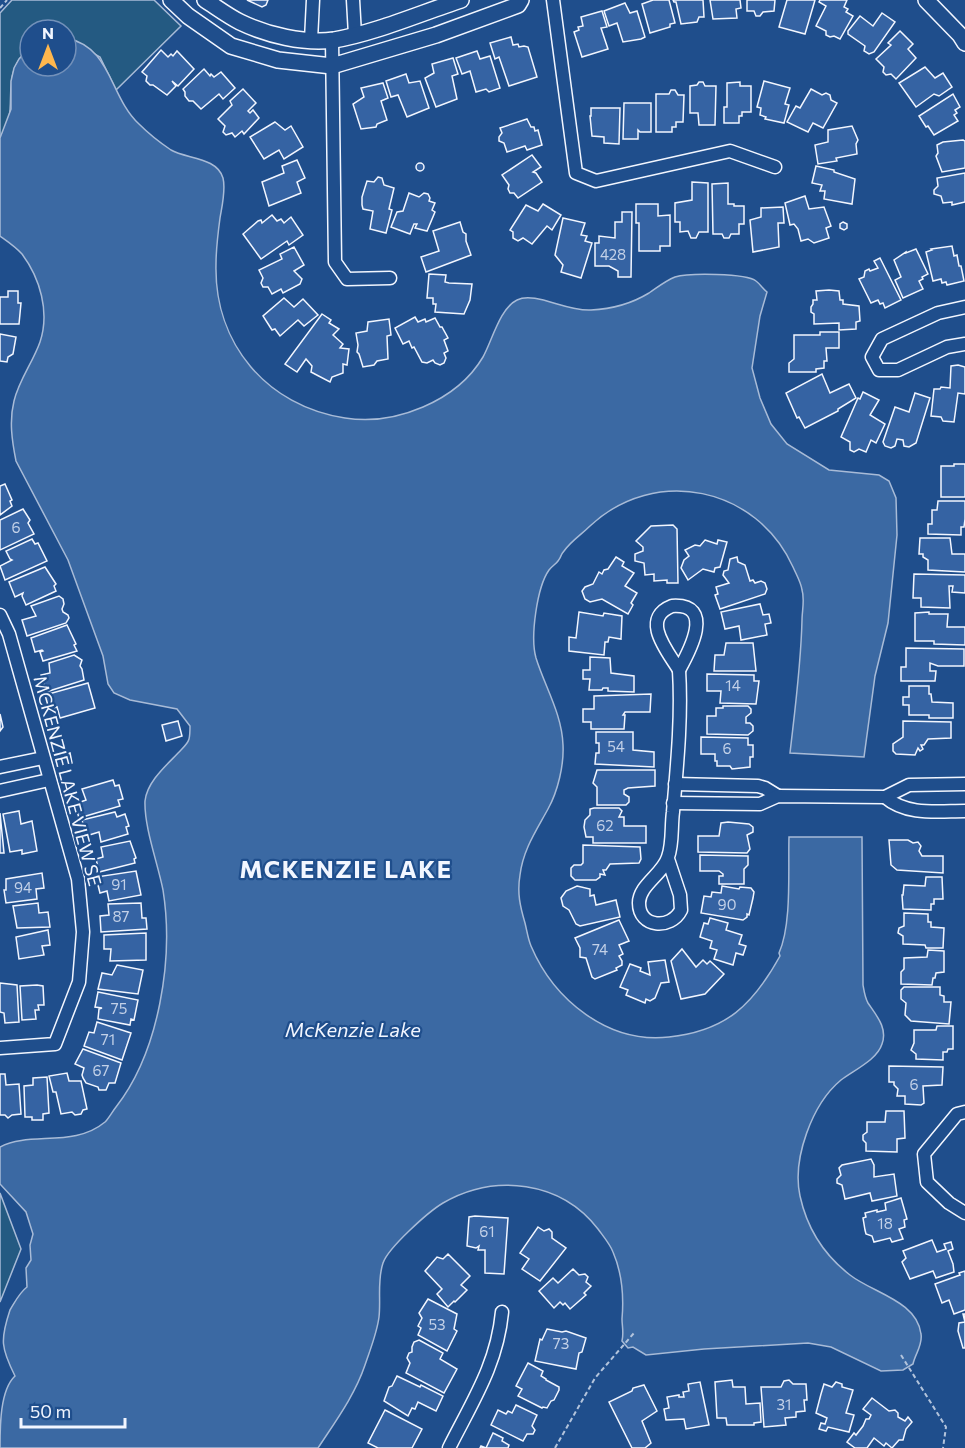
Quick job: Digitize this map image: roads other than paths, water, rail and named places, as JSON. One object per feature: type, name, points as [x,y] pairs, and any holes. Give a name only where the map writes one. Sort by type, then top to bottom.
[{"type":"street","points":[[171,0],[188,16],[231,45],[278,60],[332,66],[436,35],[518,5],[521,0]]},
{"type":"street","points":[[205,0],[239,22],[278,35],[310,40],[332,40],[355,35],[461,0]]},
{"type":"street","points":[[310,40],[313,0]]},
{"type":"street","points":[[352,0],[355,35]]},
{"type":"street","points":[[554,0],[576,172],[596,181],[730,151],[775,167]]},
{"type":"street","points":[[926,0],[965,43]]},
{"type":"street","points":[[332,40],[335,262],[347,279],[390,278]]},
{"type":"street","points":[[965,307],[938,312],[882,339],[872,357],[879,370],[898,370],[947,347],[965,344]]},
{"type":"street","points":[[668,859],[640,899],[640,907],[644,916],[650,922],[659,924],[674,919],[681,906],[668,859],[675,784],[680,693],[679,670],[660,639],[657,629],[662,612],[676,606],[690,611],[696,624],[694,640],[679,670]]},
{"type":"street","name":"MCKENZIE LAKE VIEW SE","points":[[0,615],[9,634],[78,879],[83,932],[79,982],[56,1044],[0,1048]]},
{"type":"street","points":[[0,767],[43,758]]},
{"type":"street","points":[[0,791],[49,780]]},
{"type":"street","points":[[675,784],[762,787],[778,796]]},
{"type":"street","points":[[673,803],[760,804],[778,796],[885,796],[909,785],[965,784]]},
{"type":"street","points":[[885,796],[894,804],[910,810],[965,811]]},
{"type":"street","points":[[965,1112],[957,1114],[924,1154],[927,1182],[949,1203],[965,1213]]},
{"type":"street","points":[[449,1448],[492,1363],[502,1312]]},
{"type":"water","name":"McKenzie Lake","points":[[78,42],[81,43],[93,51],[129,113],[150,135],[171,150],[208,162],[220,171],[224,193],[216,264],[218,293],[224,320],[235,345],[250,366],[269,385],[292,400],[317,411],[345,418],[384,418],[404,414],[441,398],[472,373],[483,357],[501,317],[511,304],[524,298],[533,298],[582,310],[614,307],[635,300],[675,277],[704,274],[750,278],[767,292],[760,316],[752,368],[760,398],[771,424],[787,444],[829,470],[879,475],[889,481],[896,498],[897,535],[888,623],[875,676],[864,757],[790,753],[799,670],[803,594],[800,581],[777,540],[755,518],[730,503],[702,494],[673,491],[644,495],[616,507],[573,541],[549,570],[541,588],[534,625],[534,649],[560,722],[563,753],[552,802],[524,857],[519,894],[528,938],[541,966],[569,1000],[586,1014],[605,1026],[625,1033],[646,1037],[689,1034],[707,1029],[736,1013],[759,988],[780,956],[788,912],[789,837],[862,837],[863,985],[867,1001],[882,1027],[882,1044],[875,1055],[841,1080],[821,1103],[813,1117],[802,1149],[798,1181],[807,1219],[818,1240],[832,1259],[859,1281],[903,1306],[918,1323],[921,1342],[913,1364],[903,1370],[881,1371],[831,1347],[808,1343],[646,1355],[633,1347],[628,1348],[622,1341],[622,1293],[618,1268],[612,1249],[598,1229],[583,1213],[565,1200],[526,1187],[505,1185],[463,1194],[443,1203],[409,1231],[386,1256],[380,1276],[378,1323],[365,1365],[350,1398],[318,1448],[0,1448],[4,1399],[6,1390],[15,1376],[7,1358],[3,1337],[10,1310],[27,1287],[26,1268],[31,1260],[30,1245],[33,1234],[26,1212],[0,1184],[0,1147],[12,1142],[80,1135],[93,1130],[109,1117],[131,1085],[143,1060],[160,1004],[166,945],[163,890],[149,834],[145,801],[154,780],[186,745],[190,732],[190,726],[177,709],[130,700],[114,693],[108,684],[103,656],[68,560],[16,461],[12,408],[16,393],[40,342],[44,319],[42,296],[34,274],[20,251],[0,236],[0,138],[11,109],[11,81],[18,61],[18,78],[78,78]]},
{"type":"district","name":"MCKENZIE LAKE","points":[[346,870]]}]
